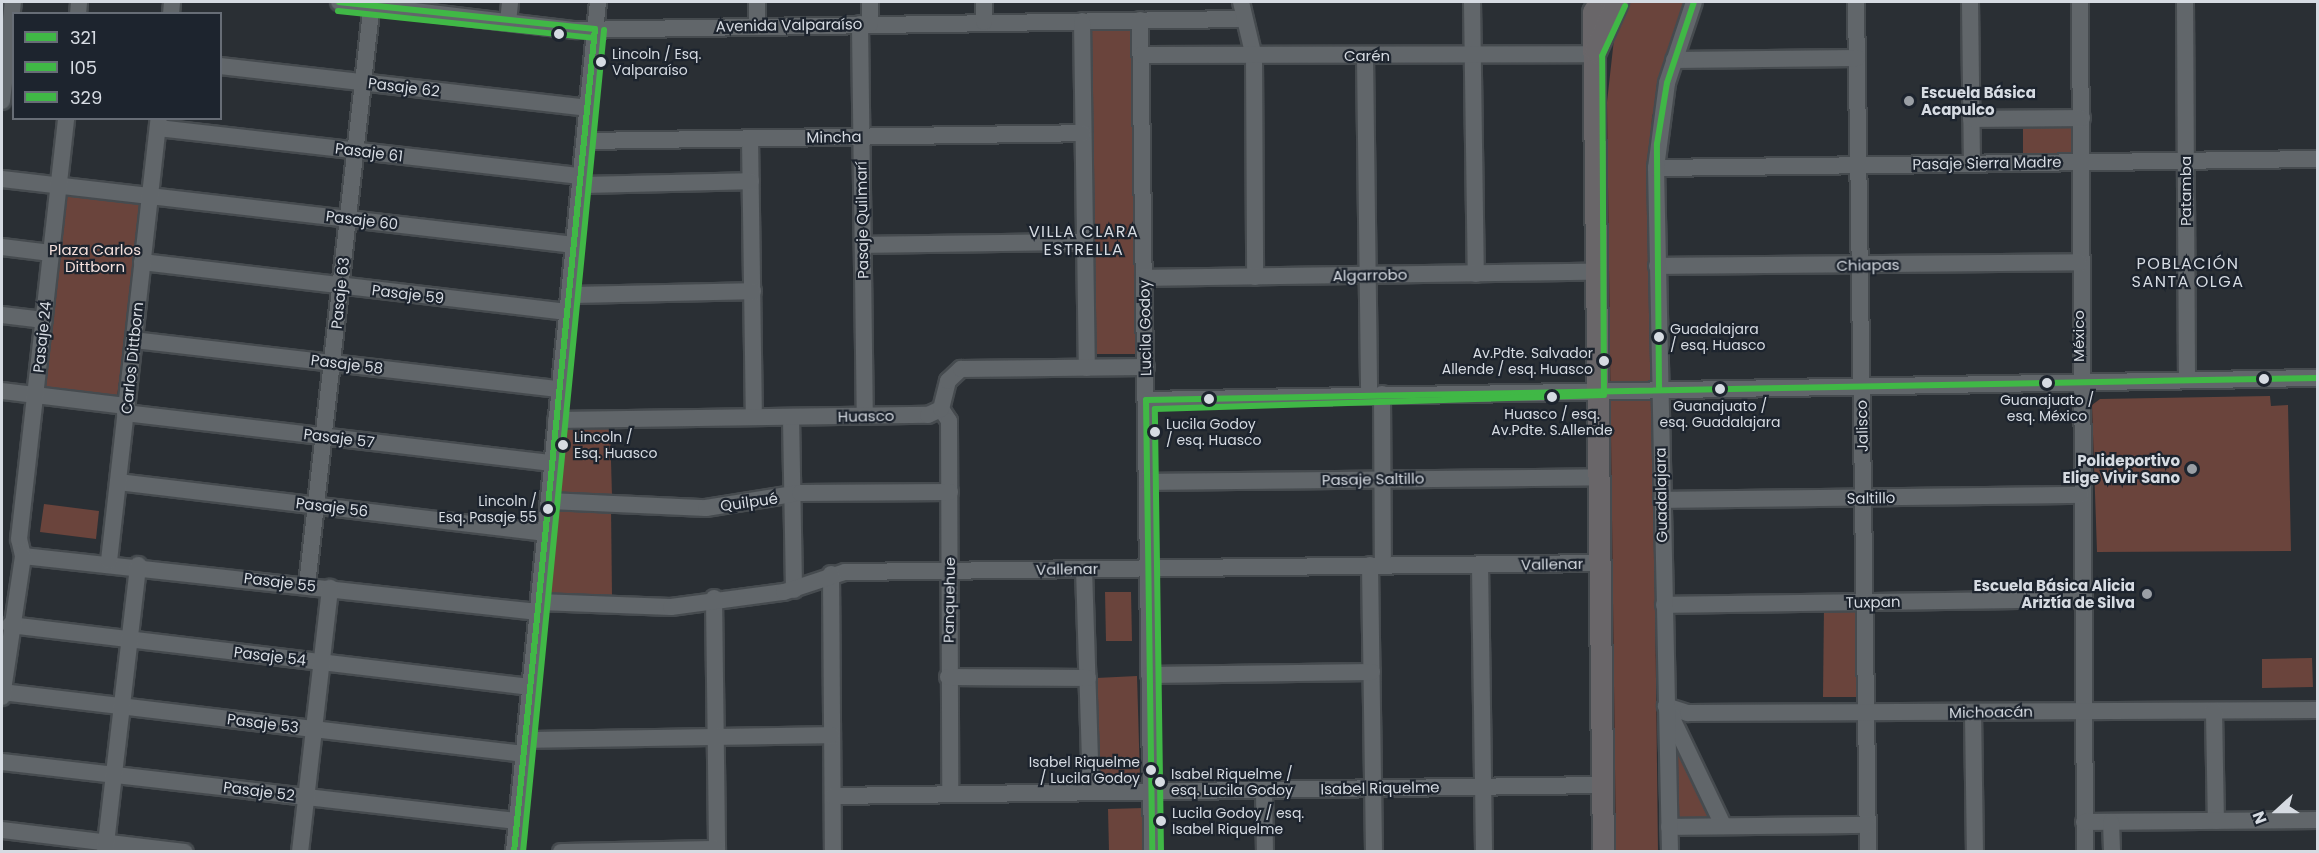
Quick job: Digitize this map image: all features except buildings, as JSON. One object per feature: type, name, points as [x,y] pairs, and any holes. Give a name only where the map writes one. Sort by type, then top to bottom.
[{"type":"main road","points":[[1593,54],[1617,2]]},
{"type":"main road","points":[[1595,5],[1593,54],[1603,852]]},
{"type":"street","points":[[2,101],[13,2]]},
{"type":"street","name":"Avenida Valparaíso","points":[[339,2],[441,8],[508,22],[595,28],[1241,19]]},
{"type":"street","points":[[508,22],[510,2]]},
{"type":"street","points":[[514,852],[598,2]]},
{"type":"street","points":[[757,2],[757,26]]},
{"type":"street","name":"Pasaje Quilmarí","points":[[865,416],[861,137],[865,24],[870,2]]},
{"type":"street","points":[[984,2],[984,22]]},
{"type":"street","points":[[1241,2],[1241,19],[1254,57],[1255,277]]},
{"type":"street","points":[[1472,2],[1476,274]]},
{"type":"street","name":"Guadalajara","points":[[1670,852],[1656,168],[1674,60],[1694,2]]},
{"type":"street","name":"Jalisco","points":[[1856,2],[1868,852]]},
{"type":"street","points":[[1970,2],[1972,164]]},
{"type":"street","name":"México","points":[[2080,2],[2082,118],[2079,381],[2085,852]]},
{"type":"street","name":"Patamba","points":[[2185,2],[2187,380]]},
{"type":"street","name":"Pasaje 63","points":[[307,585],[372,3]]},
{"type":"street","name":"Lucila Godoy","points":[[1140,20],[1152,852]]},
{"type":"street","points":[[1082,21],[1086,368]]},
{"type":"street","name":"Carén","points":[[1141,55],[1254,57],[1593,54]]},
{"type":"street","points":[[1365,56],[1368,275],[1382,479],[1372,672],[1374,852]]},
{"type":"street","points":[[1674,60],[1857,58]]},
{"type":"street","name":"Pasaje 62","points":[[222,66],[587,108]]},
{"type":"street","points":[[1971,119],[2082,118]]},
{"type":"street","name":"Pasaje 24","points":[[23,556],[19,539],[66,120]]},
{"type":"street","name":"Pasaje 61","points":[[158,123],[580,181],[751,181]]},
{"type":"street","name":"Carlos Dittborn","points":[[108,561],[158,123]]},
{"type":"street","name":"Mincha","points":[[584,141],[1083,133]]},
{"type":"street","points":[[750,138],[754,417]]},
{"type":"street","name":"Pasaje Sierra Madre","points":[[1656,168],[2318,159]]},
{"type":"street","name":"Pasaje 60","points":[[2,179],[574,245]]},
{"type":"street","points":[[863,245],[1085,242]]},
{"type":"street","points":[[2,247],[51,253]]},
{"type":"street","name":"Pasaje 59","points":[[142,262],[567,312]]},
{"type":"street","name":"Chiapas","points":[[1658,266],[2079,262]]},
{"type":"street","name":"Algarrobo","points":[[1144,278],[1596,272]]},
{"type":"street","points":[[569,295],[753,291]]},
{"type":"street","points":[[2,315],[44,320]]},
{"type":"street","name":"Pasaje 58","points":[[134,340],[560,389]]},
{"type":"street","points":[[941,409],[948,381],[961,369],[1146,367]]},
{"type":"street","points":[[1146,400],[1598,388],[2318,378]]},
{"type":"street","name":"Pasaje 57","points":[[2,391],[324,436],[552,463]]},
{"type":"street","name":"Huasco","points":[[556,420],[928,415],[941,409]]},
{"type":"street","name":"Panquehue","points":[[941,409],[949,417],[950,794]]},
{"type":"street","points":[[791,417],[794,590]]},
{"type":"street","name":"Pasaje Saltillo","points":[[1147,482],[1599,477]]},
{"type":"street","name":"Pasaje 56","points":[[118,482],[546,533]]},
{"type":"street","name":"Quilpué","points":[[549,501],[706,508],[792,495],[950,492]]},
{"type":"street","name":"Saltillo","points":[[1662,500],[2080,495]]},
{"type":"street","points":[[2,688],[10,625],[23,556]]},
{"type":"street","name":"Pasaje 55","points":[[23,556],[108,561],[330,588],[538,607]]},
{"type":"street","name":"Vallenar","points":[[538,607],[660,608],[714,598],[794,590],[831,574],[1148,567],[1600,563]]},
{"type":"street","points":[[1480,564],[1484,852]]},
{"type":"street","points":[[106,847],[138,565]]},
{"type":"street","points":[[1084,568],[1091,792]]},
{"type":"street","points":[[831,574],[833,852]]},
{"type":"street","points":[[300,852],[330,588]]},
{"type":"street","points":[[561,852],[717,850],[714,598]]},
{"type":"street","name":"Tuxpan","points":[[1664,605],[2082,599]]},
{"type":"street","name":"Pasaje 54","points":[[10,625],[530,687]]},
{"type":"street","points":[[1149,675],[1372,672]]},
{"type":"street","points":[[948,677],[1088,678]]},
{"type":"street","name":"Pasaje 53","points":[[2,688],[122,706],[314,729],[524,747],[716,737],[832,735]]},
{"type":"street","name":"Guadalajara","points":[[1666,705],[1722,823]]},
{"type":"street","name":"Michoacán","points":[[1666,705],[1688,713],[1866,714],[2318,710]]},
{"type":"street","points":[[2214,711],[2216,821]]},
{"type":"street","points":[[1973,712],[1975,852]]},
{"type":"street","name":"Pasaje 52","points":[[2,762],[517,821]]},
{"type":"street","name":"Isabel Riquelme","points":[[833,796],[1603,785]]},
{"type":"street","points":[[1264,790],[1265,852]]},
{"type":"street","points":[[2084,822],[2318,820]]},
{"type":"street","points":[[2112,822],[2112,852]]},
{"type":"street","points":[[1669,828],[1722,823],[1868,825]]},
{"type":"street","points":[[2,830],[106,847],[185,852]]},
{"type":"green space","points":[[1629,2],[1685,2],[1652,117],[1650,167],[1658,851],[1616,851],[1607,102],[1614,39]]},
{"type":"green space","points":[[1089,29],[1135,29],[1138,354],[1092,354]]},
{"type":"green space","points":[[2078,124],[2074,156],[2023,157],[2023,125]]},
{"type":"green space","name":"Plaza Carlos Dittborn","points":[[62,193],[135,201],[142,207],[117,397],[41,390]]},
{"type":"green space","name":"Polideportivo Elige Vivir Sano","points":[[2270,396],[2271,406],[2288,405],[2291,551],[2097,552],[2092,405],[2100,399]]},
{"type":"green space","points":[[566,425],[610,426],[612,496],[558,495]]},
{"type":"green space","points":[[44,504],[99,511],[96,539],[40,532]]},
{"type":"green space","points":[[611,508],[612,596],[550,596],[559,510]]},
{"type":"green space","points":[[1105,592],[1131,592],[1132,641],[1106,641]]},
{"type":"green space","points":[[1824,606],[1861,607],[1861,697],[1823,697]]},
{"type":"green space","points":[[2312,658],[2313,687],[2262,688],[2262,659]]},
{"type":"green space","points":[[1137,676],[1140,778],[1099,779],[1096,678]]},
{"type":"green space","points":[[1676,733],[1713,817],[1675,818]]},
{"type":"green space","points":[[1144,808],[1146,851],[1109,851],[1108,809]]},
{"type":"transit line","name":"321","points":[[339,2],[595,29]]},
{"type":"transit line","name":"321","points":[[1659,387],[1657,144],[1667,83],[1694,2]]},
{"type":"transit line","name":"329","points":[[1161,852],[1155,409],[1604,395],[1602,56],[1625,6]]},
{"type":"transit line","name":"I05","points":[[338,11],[594,38]]},
{"type":"transit line","name":"321","points":[[514,852],[595,29]]},
{"type":"transit line","name":"I05","points":[[523,852],[604,30]]},
{"type":"transit line","name":"321","points":[[1146,400],[2318,378]]},
{"type":"transit line","name":"321","points":[[1146,400],[1152,852]]},
{"type":"place","name":"Lincoln / Esq. Valparaíso","points":[[601,62]]},
{"type":"place","name":"Escuela Básica Acapulco","points":[[1909,101]]},
{"type":"place","name":"Guadalajara / esq. Huasco","points":[[1659,337]]},
{"type":"place","name":"Av.Pdte. Salvador Allende / esq. Huasco","points":[[1604,361]]},
{"type":"place","name":"Guanajuato / esq. México","points":[[2047,383]]},
{"type":"place","name":"Guanajuato / esq. Guadalajara","points":[[1720,389]]},
{"type":"place","name":"Huasco / esq. Av.Pdte. S.Allende","points":[[1552,397]]},
{"type":"place","name":"Lucila Godoy / esq. Huasco","points":[[1155,432]]},
{"type":"place","name":"Lincoln / Esq. Huasco","points":[[563,445]]},
{"type":"place","name":"Polideportivo Elige Vivir Sano","points":[[2192,469]]},
{"type":"place","name":"Lincoln / Esq. Pasaje 55","points":[[548,509]]},
{"type":"place","name":"Escuela Básica Alicia Ariztía de Silva","points":[[2147,594]]},
{"type":"place","name":"Isabel Riquelme / Lucila Godoy","points":[[1151,770]]},
{"type":"place","name":"Isabel Riquelme / esq. Lucila Godoy","points":[[1160,782]]},
{"type":"place","name":"Lucila Godoy / esq. Isabel Riquelme","points":[[1161,821]]},
{"type":"district","name":"VILLA CLARA ESTRELLA","points":[[1084,241]]},
{"type":"district","name":"POBLACIÓN SANTA OLGA","points":[[2188,273]]}]
